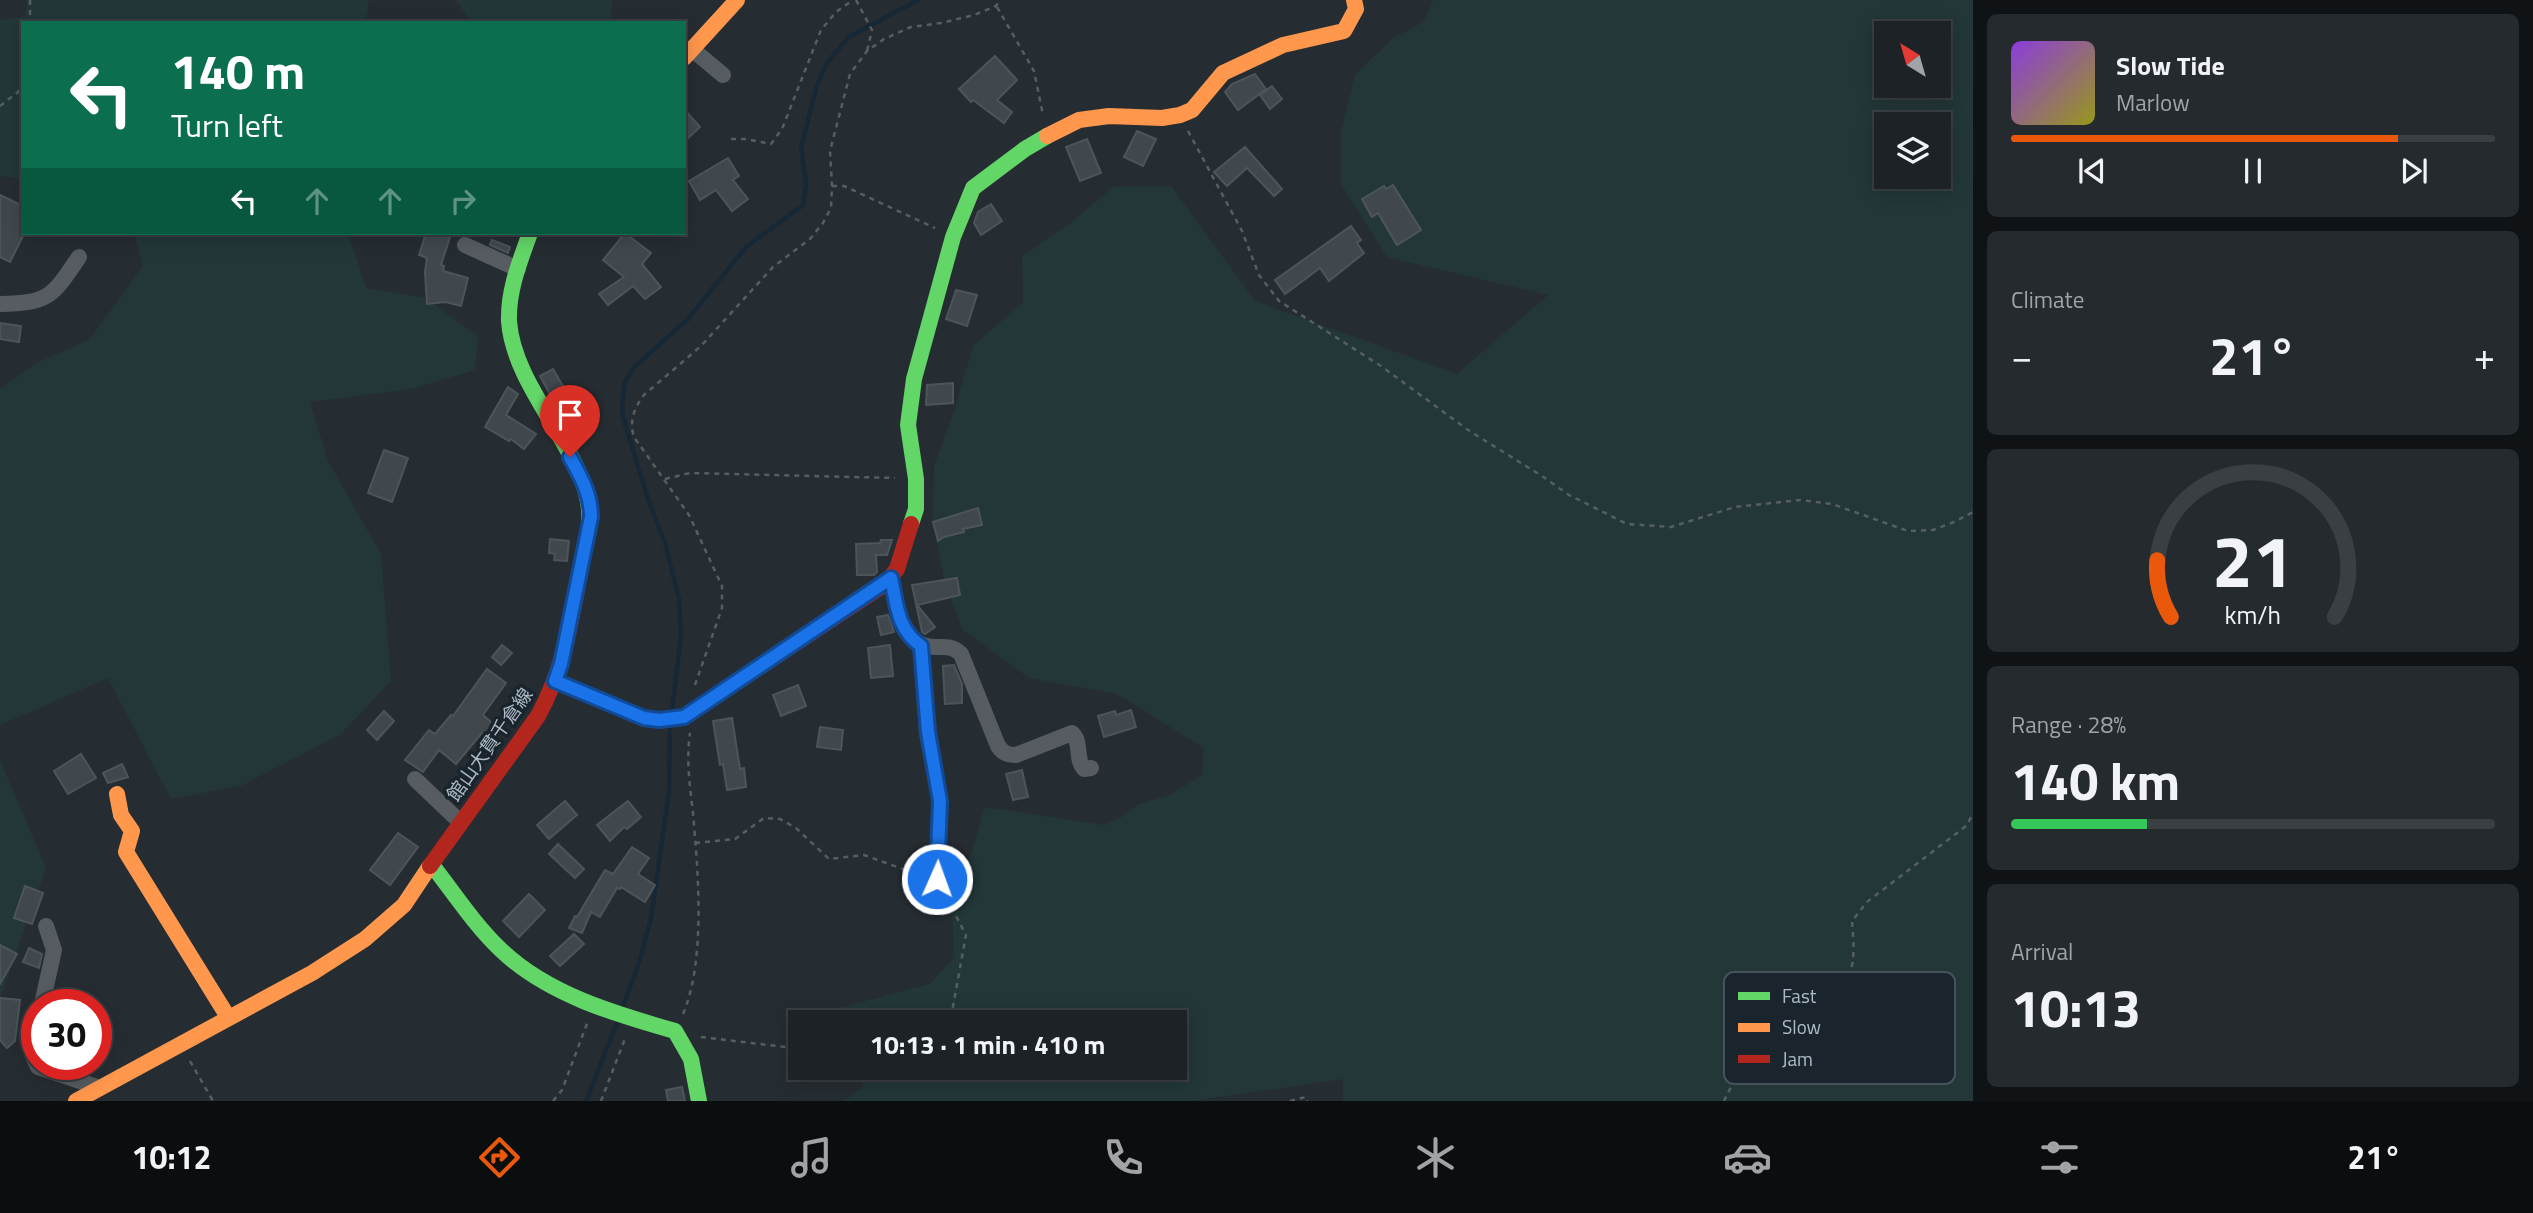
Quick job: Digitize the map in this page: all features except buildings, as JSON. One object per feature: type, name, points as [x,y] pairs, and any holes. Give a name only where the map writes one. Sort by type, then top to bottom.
[{"type":"street","points":[[723,75],[689,54],[737,0]]},
{"type":"street","points":[[555,681],[628,713],[659,720],[684,717],[891,578],[897,569],[916,509],[916,479],[908,425],[910,394],[953,237],[973,188],[1025,149],[1079,120],[1109,116],[1162,118],[1192,110],[1223,73],[1283,45],[1344,31],[1356,9],[1354,0]]},
{"type":"street","name":"館山大貫千倉線","points":[[76,1101],[312,974],[365,939],[404,905],[460,822],[538,716],[555,681],[567,635],[591,517],[591,504],[583,481],[517,361],[508,330],[510,296],[529,235]]},
{"type":"street","points":[[465,245],[518,269]]},
{"type":"street","points":[[0,304],[33,303],[52,292],[79,257]]},
{"type":"street","points":[[891,578],[901,625],[912,640],[921,646],[952,648],[961,654],[998,746],[1003,752],[1008,755],[1016,754],[1072,733],[1077,737],[1080,765],[1084,769],[1091,768]]},
{"type":"street","points":[[921,646],[928,732],[940,801],[937,879]]},
{"type":"street","points":[[415,779],[460,822]]},
{"type":"street","points":[[117,794],[121,815],[132,831],[126,852],[228,1017]]},
{"type":"street","points":[[432,865],[500,949],[522,968],[541,980],[632,1020],[676,1031],[691,1059],[699,1101]]},
{"type":"street","points":[[45,989],[54,950],[46,926]]},
{"type":"street","points":[[75,1080],[100,1088]]},
{"type":"path","points":[[30,0],[30,21]]},
{"type":"path","points":[[730,139],[771,144],[782,129],[821,30],[836,12],[854,0],[872,30],[867,51]]},
{"type":"path","points":[[692,693],[722,608],[722,586],[689,515],[634,437],[632,428],[637,405],[701,346],[773,267],[810,239],[823,223],[831,208],[830,151],[850,74],[867,51],[884,39],[911,27],[974,15],[996,6],[1000,0]]},
{"type":"path","points":[[996,6],[1034,71],[1048,135]]},
{"type":"path","points":[[0,106],[18,92],[21,86]]},
{"type":"path","points":[[1180,115],[1242,231],[1259,275],[1279,301],[1381,366],[1468,430],[1569,495],[1627,524],[1671,527],[1735,507],[1800,500],[1832,504],[1908,531],[1933,530],[1954,523],[1973,512]]},
{"type":"path","points":[[832,186],[844,186],[953,237]]},
{"type":"path","points":[[665,479],[690,473],[916,479]]},
{"type":"path","points":[[684,717],[691,726],[686,757],[698,869],[697,937],[691,995],[676,1031],[708,1039],[788,1047]]},
{"type":"path","points":[[1850,972],[1854,947],[1852,921],[1867,902],[1966,826],[1973,814]]},
{"type":"path","points":[[695,843],[735,839],[764,818],[780,819],[796,828],[829,859],[864,855],[937,879],[966,935],[951,1010]]},
{"type":"path","points":[[553,1101],[562,1090],[595,1003]]},
{"type":"path","points":[[601,1101],[632,1020]]},
{"type":"path","points":[[180,1044],[213,1101]]},
{"type":"path","points":[[1724,1101],[1732,1084]]},
{"type":"path","points":[[1290,1101],[1306,1097],[1307,1101]]},
{"type":"green space","points":[[28,0],[369,0],[366,21],[21,21],[21,180],[0,175],[0,20],[25,16]]},
{"type":"green space","points":[[456,0],[612,0],[611,21],[471,21]]},
{"type":"green space","points":[[1433,0],[1973,0],[1973,1101],[1343,1101],[1343,1079],[1192,1101],[844,1101],[863,1087],[861,1080],[1187,1080],[1187,1010],[839,1008],[930,984],[954,957],[947,889],[965,875],[985,807],[1104,825],[1122,817],[1137,805],[1170,795],[1202,775],[1204,748],[1117,694],[1029,678],[962,629],[944,579],[933,522],[934,466],[953,415],[973,346],[1023,302],[1022,256],[1069,224],[1113,187],[1171,186],[1255,301],[1457,374],[1548,295],[1387,257],[1341,184],[1341,131],[1355,75],[1393,38],[1425,21]]},
{"type":"green space","points":[[135,235],[354,235],[349,236],[366,288],[426,298],[478,337],[475,370],[411,389],[310,402],[328,461],[381,554],[391,681],[341,734],[243,785],[171,799],[108,678],[0,725],[0,389],[36,363],[89,340],[143,266]]},
{"type":"green space","points":[[0,760],[46,868],[0,998]]},
{"type":"waterway","points":[[672,710],[681,635],[679,599],[665,543],[649,502],[623,417],[625,382],[632,369],[688,319],[746,247],[803,205],[806,184],[801,148],[817,85],[827,63],[849,37],[918,0]]},
{"type":"waterway","points":[[622,1008],[639,963],[651,918],[669,791],[670,725]]},
{"type":"waterway","points":[[586,1101],[618,1020]]},
{"type":"traffic: fast","points":[[911,524],[916,509],[916,479],[908,425],[914,379],[953,237],[973,188],[1047,136]]},
{"type":"traffic: fast","points":[[529,235],[509,309],[514,349],[525,376],[582,481],[589,506],[588,532]]},
{"type":"traffic: fast","points":[[432,865],[482,929],[518,965],[582,1000],[675,1031],[691,1059],[699,1101]]},
{"type":"traffic: slow","points":[[686,56],[737,0]]},
{"type":"traffic: slow","points":[[1047,136],[1079,120],[1109,116],[1162,118],[1192,110],[1223,73],[1283,45],[1344,31],[1356,9],[1354,0]]},
{"type":"traffic: slow","points":[[117,794],[121,815],[132,831],[126,852],[228,1017]]},
{"type":"traffic: slow","points":[[76,1101],[312,973],[365,939],[404,905],[430,866]]},
{"type":"traffic: jam","points":[[555,681],[644,718],[659,720],[684,717],[885,584],[897,569],[911,524]]},
{"type":"traffic: jam","points":[[430,866],[538,716],[549,695],[570,626],[588,532]]},
{"type":"route","points":[[570,457],[587,490],[591,517],[561,664],[555,681],[628,713],[659,720],[684,717],[891,578],[901,625],[912,640],[921,646],[928,732],[940,801],[937,879]]}]
